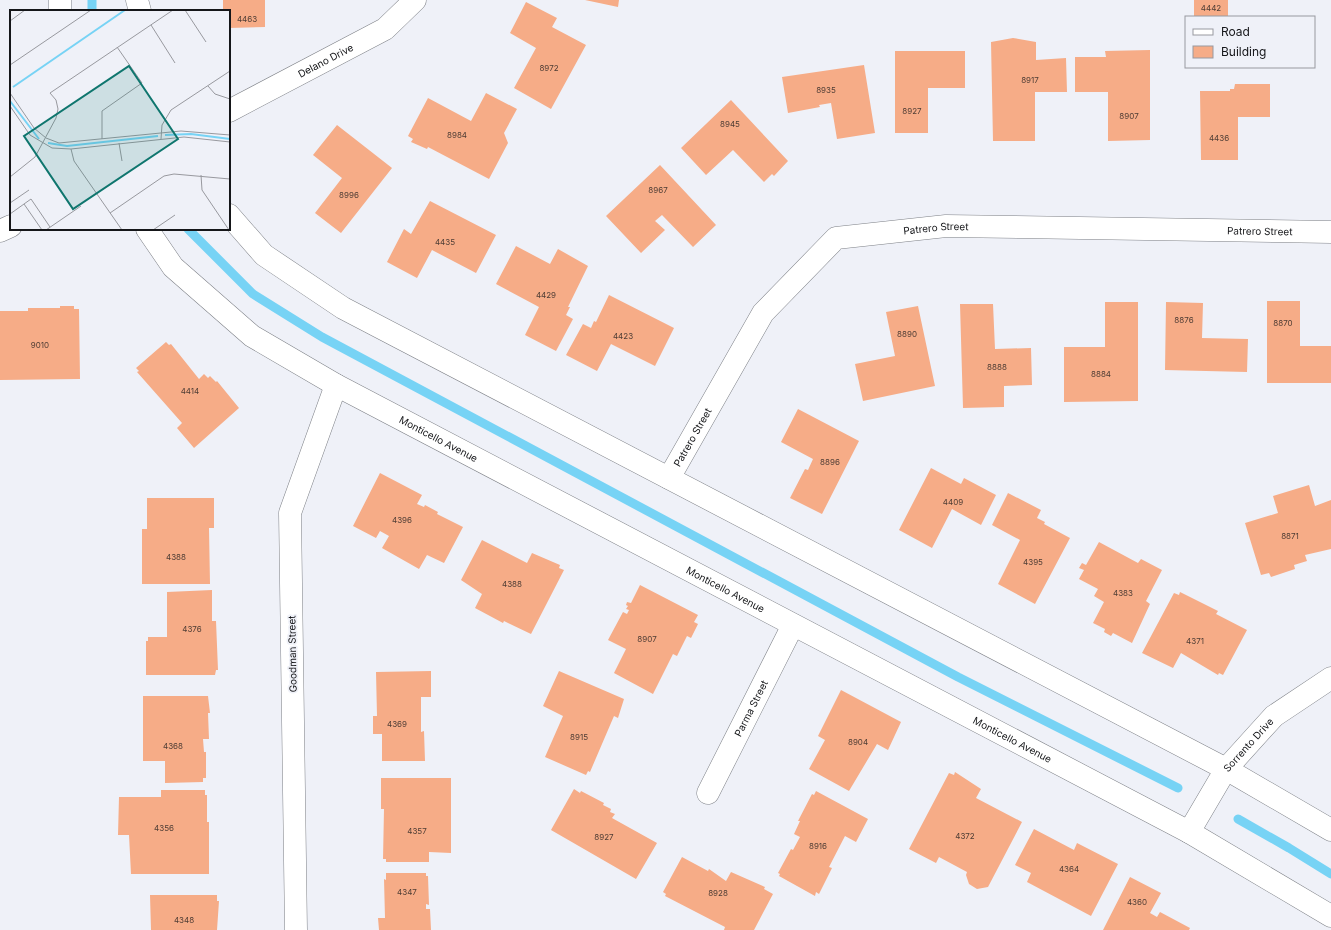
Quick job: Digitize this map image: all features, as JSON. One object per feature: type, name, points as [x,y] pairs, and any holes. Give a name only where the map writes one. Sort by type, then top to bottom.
[{"type":"street","points":[[137,0],[140,10]]},
{"type":"street","name":"Delano Drive","points":[[230,110],[385,29],[415,0]]},
{"type":"street","points":[[230,216],[264,255],[343,308],[1226,769],[1331,830]]},
{"type":"street","points":[[0,231],[10,226]]},
{"type":"street","name":"Patrero Street","points":[[669,478],[763,313],[836,238],[946,226],[1331,232]]},
{"type":"street","name":"Monticello Avenue","points":[[148,230],[173,267],[252,336],[336,385],[1189,832],[1331,916]]},
{"type":"street","name":"Goodman Street","points":[[296,930],[290,513],[336,385]]},
{"type":"street","name":"Parma Street","points":[[708,793],[793,625]]},
{"type":"street","name":"Sorrento Drive","points":[[1189,832],[1226,769],[1274,716],[1331,678]]},
{"type":"building","points":[[223,0],[265,0],[265,27],[230,28],[230,10],[223,10]]},
{"type":"building","points":[[585,0],[619,0],[618,7]]},
{"type":"building","points":[[1194,0],[1228,0],[1228,16],[1194,16]]},
{"type":"building","points":[[526,2],[557,18],[552,27],[586,45],[551,109],[514,88],[536,48],[510,33]]},
{"type":"building","points":[[1013,38],[1036,42],[1036,60],[1066,58],[1067,92],[1035,92],[1035,141],[993,141],[991,42]]},
{"type":"building","points":[[1150,50],[1150,140],[1108,141],[1108,92],[1075,92],[1075,57],[1106,57],[1105,51]]},
{"type":"building","points":[[895,51],[965,51],[965,88],[928,88],[928,133],[895,133]]},
{"type":"building","points":[[864,65],[875,133],[837,139],[831,103],[819,105],[820,107],[788,113],[782,77]]},
{"type":"building","points":[[1235,84],[1270,84],[1270,117],[1238,117],[1238,160],[1201,160],[1200,91],[1230,91],[1230,89],[1234,89]]},
{"type":"building","points":[[486,93],[517,109],[504,133],[508,143],[489,179],[428,147],[427,149],[411,142],[413,139],[408,136],[428,98],[471,121]]},
{"type":"building","points":[[731,100],[788,161],[774,176],[772,174],[764,182],[733,150],[706,175],[681,148]]},
{"type":"building","points":[[337,125],[392,168],[341,233],[315,213],[342,178],[313,155]]},
{"type":"building","points":[[660,165],[716,225],[693,247],[662,215],[655,221],[665,230],[641,253],[606,216]]},
{"type":"building","points":[[430,201],[496,235],[476,273],[432,250],[417,278],[387,262],[404,229],[411,234]]},
{"type":"building","points":[[516,246],[550,264],[558,249],[588,266],[568,307],[570,307],[566,315],[573,319],[556,351],[525,335],[539,307],[496,284]]},
{"type":"building","points":[[609,295],[674,328],[655,366],[611,344],[597,371],[566,355],[583,324],[591,328],[594,321],[596,322]]},
{"type":"building","points":[[1267,301],[1300,301],[1300,346],[1331,346],[1331,383],[1267,383]]},
{"type":"building","points":[[1105,302],[1138,302],[1138,401],[1064,402],[1064,347],[1105,347]]},
{"type":"building","points":[[1166,302],[1203,303],[1202,338],[1248,339],[1247,372],[1165,370]]},
{"type":"building","points":[[960,304],[993,304],[995,349],[1031,348],[1032,385],[1004,386],[1004,407],[963,408]]},
{"type":"building","points":[[60,306],[74,306],[74,309],[79,309],[80,379],[0,380],[0,311],[28,311],[28,308],[60,308]]},
{"type":"building","points":[[918,306],[935,386],[863,401],[855,364],[895,356],[886,312]]},
{"type":"building","points":[[166,342],[169,345],[171,344],[199,379],[204,374],[208,378],[210,376],[216,382],[217,381],[239,408],[194,448],[177,428],[182,423],[137,372],[139,371],[136,368]]},
{"type":"building","points":[[798,409],[859,441],[822,514],[790,498],[805,469],[808,470],[813,459],[781,442]]},
{"type":"building","points":[[931,468],[961,484],[964,478],[996,495],[981,525],[952,509],[932,548],[899,530]]},
{"type":"building","points":[[380,473],[422,495],[417,504],[424,507],[425,505],[438,512],[437,514],[463,527],[444,563],[427,555],[419,569],[382,548],[389,536],[380,531],[376,538],[353,526]]},
{"type":"building","points":[[1309,485],[1315,506],[1331,500],[1331,549],[1305,555],[1307,561],[1294,565],[1295,569],[1271,577],[1269,573],[1261,575],[1245,523],[1278,513],[1273,496]]},
{"type":"building","points":[[1008,493],[1041,510],[1037,518],[1045,522],[1044,524],[1070,538],[1035,604],[998,584],[1020,540],[992,525]]},
{"type":"building","points":[[147,498],[214,498],[214,528],[209,528],[210,584],[142,584],[142,529],[147,529]]},
{"type":"building","points":[[482,540],[527,563],[532,553],[560,565],[559,568],[564,570],[531,634],[504,621],[503,623],[475,608],[482,594],[461,580]]},
{"type":"building","points":[[1099,542],[1138,563],[1141,559],[1162,570],[1146,601],[1150,604],[1132,643],[1113,633],[1111,636],[1104,632],[1105,629],[1093,623],[1104,602],[1094,596],[1098,589],[1079,579],[1084,570],[1079,568],[1082,563],[1086,565]]},
{"type":"building","points":[[640,585],[698,615],[694,622],[698,624],[691,638],[687,636],[677,656],[673,654],[653,694],[614,673],[626,649],[608,640],[623,612],[627,614],[629,610],[626,609],[628,606],[626,605],[627,602],[631,603]]},
{"type":"building","points":[[212,590],[212,621],[216,621],[218,670],[216,670],[215,675],[146,675],[146,641],[148,641],[148,637],[167,637],[167,592]]},
{"type":"building","points":[[1180,592],[1218,611],[1216,614],[1247,630],[1223,675],[1219,673],[1218,675],[1181,653],[1173,668],[1142,653],[1174,593],[1179,595]]},
{"type":"building","points":[[431,671],[431,697],[421,697],[421,732],[424,731],[425,761],[382,761],[382,734],[373,734],[373,716],[377,716],[376,672]]},
{"type":"building","points":[[559,671],[624,699],[618,718],[614,716],[590,772],[588,771],[586,775],[545,757],[563,716],[543,706]]},
{"type":"building","points":[[841,690],[901,722],[888,750],[877,744],[849,791],[809,769],[825,740],[818,736]]},
{"type":"building","points":[[143,696],[208,696],[210,713],[208,713],[209,739],[203,739],[204,752],[206,752],[206,778],[203,778],[203,782],[165,783],[165,761],[143,761]]},
{"type":"building","points":[[955,772],[981,789],[976,798],[1022,822],[988,887],[977,889],[969,884],[966,875],[967,872],[939,857],[936,863],[909,849],[949,773],[954,775]]},
{"type":"building","points":[[381,778],[451,778],[451,853],[429,852],[429,862],[386,862],[386,859],[383,859],[384,809],[381,809]]},
{"type":"building","points":[[574,789],[604,803],[603,805],[611,809],[610,812],[615,814],[612,818],[657,843],[636,879],[551,830]]},
{"type":"building","points":[[161,790],[205,790],[205,795],[207,795],[207,822],[209,822],[209,874],[131,874],[129,835],[118,835],[119,797],[161,797]]},
{"type":"building","points":[[816,791],[868,819],[856,842],[845,836],[829,867],[832,868],[819,894],[816,892],[815,896],[779,876],[780,874],[778,873],[791,849],[793,850],[800,837],[794,834],[800,821],[798,821],[812,794],[814,795]]},
{"type":"building","points":[[1034,829],[1074,850],[1077,843],[1118,864],[1091,916],[1027,882],[1031,873],[1015,865]]},
{"type":"building","points":[[682,857],[708,871],[709,869],[726,881],[731,872],[765,887],[764,889],[773,894],[754,930],[724,930],[725,927],[665,896],[666,894],[663,892]]},
{"type":"building","points":[[386,873],[426,873],[426,876],[428,876],[429,905],[426,904],[426,909],[430,909],[431,930],[379,930],[378,918],[385,918],[384,879],[386,880]]},
{"type":"building","points":[[1130,877],[1161,893],[1150,913],[1157,917],[1160,912],[1190,928],[1189,930],[1103,930]]},
{"type":"building","points":[[150,895],[217,895],[217,901],[219,901],[217,930],[151,930]]},
{"type":"waterway","points":[[92,0],[92,10]]},
{"type":"waterway","points":[[189,230],[253,294],[322,337],[958,677],[1178,788]]},
{"type":"waterway","points":[[1238,819],[1331,874]]}]
